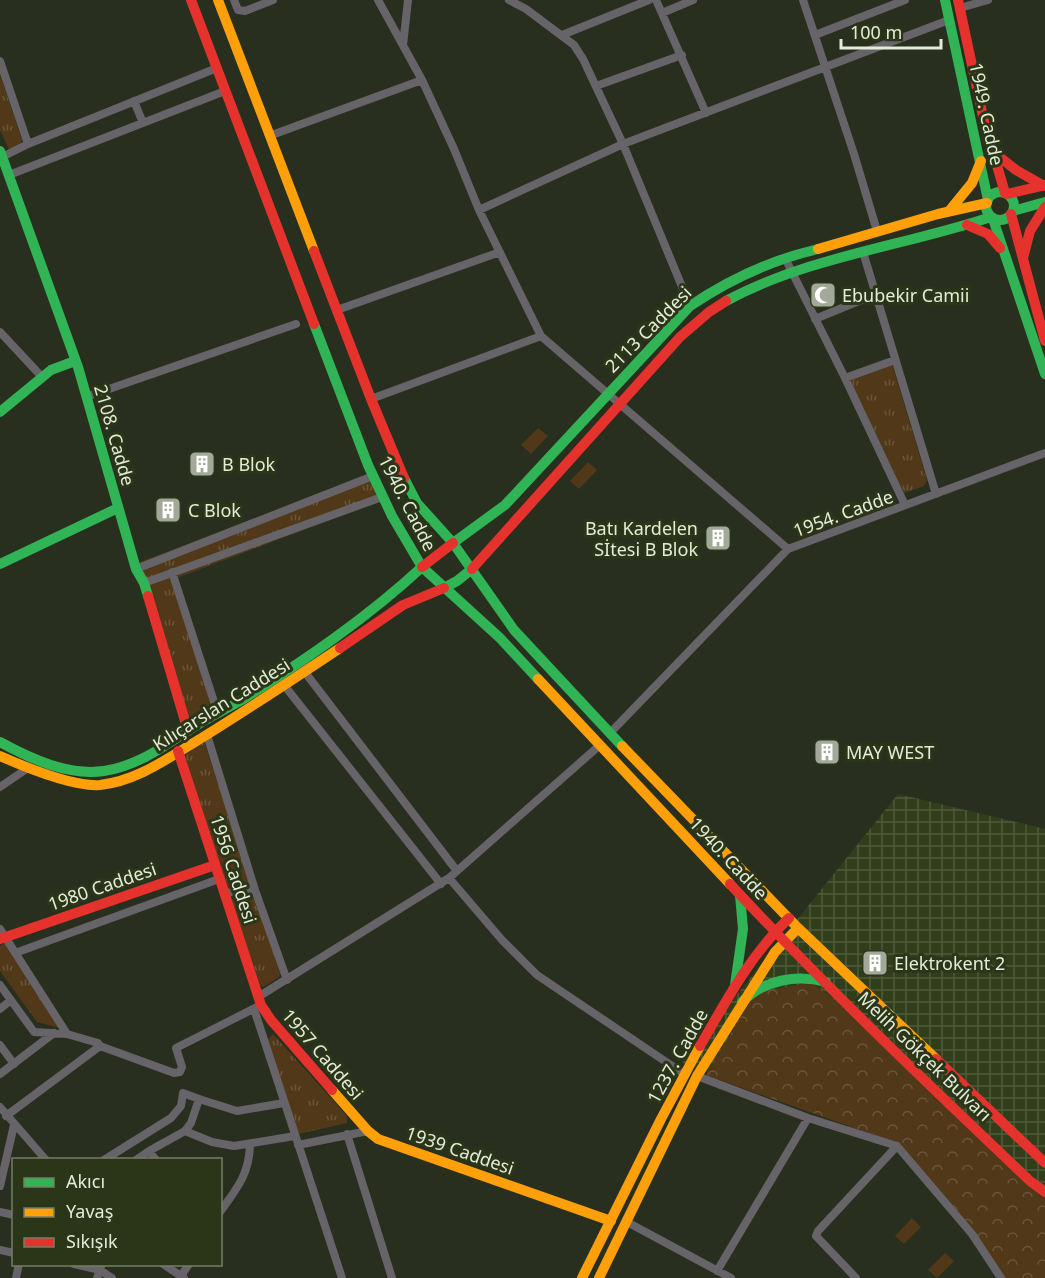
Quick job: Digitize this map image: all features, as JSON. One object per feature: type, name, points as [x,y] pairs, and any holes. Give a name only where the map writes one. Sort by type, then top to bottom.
[{"type":"street","name":"1940. Cadde","points":[[191,0],[373,476],[402,536],[422,567],[500,638],[785,941]]},
{"type":"street","name":"1940. Cadde","points":[[218,0],[371,399],[408,488],[429,519],[453,543],[472,568],[514,630],[668,795],[798,928]]},
{"type":"street","points":[[234,0],[238,10],[245,11],[273,0]]},
{"type":"street","points":[[378,0],[422,80],[479,210],[541,336],[788,549]]},
{"type":"street","points":[[403,45],[407,0]]},
{"type":"street","points":[[509,0],[526,9],[574,45],[623,144],[690,306]]},
{"type":"street","points":[[526,9],[531,0]]},
{"type":"street","points":[[562,35],[650,0]]},
{"type":"street","points":[[656,0],[706,113]]},
{"type":"street","points":[[662,13],[693,0]]},
{"type":"street","points":[[803,0],[877,231]]},
{"type":"street","points":[[814,35],[905,0]]},
{"type":"street","name":"1949. Cadde","points":[[945,0],[981,161],[987,201]]},
{"type":"street","points":[[959,4],[988,0]]},
{"type":"street","name":"1949. Cadde","points":[[959,4],[992,151],[1006,194]]},
{"type":"street","points":[[479,210],[623,144],[949,20]]},
{"type":"street","points":[[596,86],[682,55]]},
{"type":"street","points":[[0,61],[28,144]]},
{"type":"street","points":[[1,153],[217,68]]},
{"type":"street","points":[[269,136],[422,80]]},
{"type":"street","points":[[9,175],[225,91]]},
{"type":"street","points":[[134,101],[143,123]]},
{"type":"street","points":[[992,151],[1016,170],[1045,186]]},
{"type":"street","name":"2108. Cadde","points":[[1,153],[75,361],[136,569],[144,583],[188,731]]},
{"type":"street","points":[[951,210],[972,183],[981,161]]},
{"type":"street","points":[[1045,186],[1006,194],[996,193],[987,201],[987,212],[992,218],[1045,374]]},
{"type":"street","points":[[1006,194],[1013,202],[1012,213],[1023,264],[1045,341]]},
{"type":"street","name":"2113 Caddesi","points":[[422,567],[504,505],[690,306],[717,288],[743,274],[785,258],[987,201]]},
{"type":"street","points":[[992,218],[1003,220],[1012,213],[1045,202]]},
{"type":"street","points":[[1023,264],[1026,237],[1032,223],[1045,207]]},
{"type":"street","name":"2113 Caddesi","points":[[472,568],[680,338],[704,316],[745,290],[792,273],[992,218]]},
{"type":"street","points":[[966,225],[988,234],[1006,260]]},
{"type":"street","points":[[337,310],[500,252]]},
{"type":"street","points":[[863,252],[936,494]]},
{"type":"street","points":[[785,258],[846,378],[905,505]]},
{"type":"street","points":[[815,319],[876,294]]},
{"type":"street","points":[[86,398],[296,324]]},
{"type":"street","points":[[0,332],[42,377]]},
{"type":"street","points":[[371,399],[541,336]]},
{"type":"street","points":[[846,378],[896,360]]},
{"type":"street","points":[[0,412],[53,369],[75,361]]},
{"type":"street","name":"1954. Cadde","points":[[611,732],[788,549],[1045,453]]},
{"type":"street","points":[[136,569],[373,476]]},
{"type":"street","points":[[144,583],[382,497]]},
{"type":"street","points":[[0,564],[118,508]]},
{"type":"street","name":"Kılıçarslan Caddesi","points":[[0,742],[36,759],[79,770],[104,771],[140,760],[246,697],[362,618],[422,567]]},
{"type":"street","name":"Kılıçarslan Caddesi","points":[[0,756],[28,768],[75,782],[109,784],[146,771],[207,735],[404,604],[458,581],[472,568]]},
{"type":"street","points":[[172,573],[218,714]]},
{"type":"street","points":[[304,671],[458,871]]},
{"type":"street","points":[[284,685],[441,884]]},
{"type":"street","points":[[207,735],[255,890],[287,980]]},
{"type":"street","points":[[0,985],[34,1032],[68,1034],[98,1043],[100,1046],[174,1073],[180,1072],[182,1067],[176,1048],[258,1004],[287,980],[441,884],[600,745]]},
{"type":"street","name":"1956 Caddesi","points":[[178,751],[258,1004]]},
{"type":"street","points":[[0,787],[28,768]]},
{"type":"street","name":"1980 Caddesi","points":[[2,935],[215,865]]},
{"type":"street","points":[[449,878],[502,940],[537,975],[684,1074]]},
{"type":"street","points":[[15,953],[219,879]]},
{"type":"street","points":[[224,893],[255,890]]},
{"type":"street","points":[[735,985],[743,933],[744,909],[740,894]]},
{"type":"street","name":"1237. Cadde","points":[[582,1278],[684,1074],[735,985],[774,931],[789,918]]},
{"type":"street","name":"1237. Cadde","points":[[599,1278],[697,1076],[775,952],[798,928]]},
{"type":"street","name":"Melih Gökçek Bulvarı","points":[[798,928],[1043,1161]]},
{"type":"street","points":[[2,935],[68,1034]]},
{"type":"street","name":"Melih Gökçek Bulvarı","points":[[785,941],[936,1091],[1030,1181],[1045,1192]]},
{"type":"street","points":[[742,1002],[753,991],[767,985],[801,978],[816,978],[826,982]]},
{"type":"street","points":[[0,1009],[11,1000]]},
{"type":"street","points":[[258,1004],[284,1103],[342,1278]]},
{"type":"street","name":"1957 Caddesi","points":[[258,1004],[368,1131]]},
{"type":"street","points":[[0,1074],[54,1033]]},
{"type":"street","points":[[0,1045],[14,1064]]},
{"type":"street","points":[[6,1116],[100,1046]]},
{"type":"street","points":[[697,1076],[808,1118],[897,1146],[972,1234],[1001,1278]]},
{"type":"street","points":[[107,1158],[171,1118],[180,1106],[183,1093],[237,1111],[284,1103]]},
{"type":"street","points":[[139,1158],[185,1131],[191,1123],[199,1099]]},
{"type":"street","points":[[0,1107],[43,1158]]},
{"type":"street","points":[[717,1271],[808,1118]]},
{"type":"street","points":[[0,1186],[14,1125]]},
{"type":"street","points":[[185,1131],[213,1142],[234,1146],[295,1136]]},
{"type":"street","points":[[298,1145],[368,1131]]},
{"type":"street","name":"1939 Caddesi","points":[[368,1131],[378,1139],[611,1221]]},
{"type":"street","points":[[347,1134],[392,1278]]},
{"type":"street","points":[[222,1209],[242,1179],[249,1163],[250,1145]]},
{"type":"street","points":[[856,1278],[816,1236],[818,1231],[897,1146]]},
{"type":"street","points":[[149,1151],[154,1158]]},
{"type":"street","points":[[627,1222],[731,1278]]},
{"type":"street","points":[[81,1266],[100,1271],[112,1278]]},
{"type":"street","points":[[166,1266],[178,1276]]},
{"type":"shaded area","points":[[898,794],[1045,829],[1045,1278],[901,1140],[682,1063]]},
{"type":"green space","points":[[0,75],[22,140],[18,146],[9,149],[0,130]]},
{"type":"green space","points":[[892,364],[927,480],[924,486],[904,493],[850,380]]},
{"type":"green space","points":[[538,428],[548,436],[531,454],[521,445]]},
{"type":"green space","points":[[588,462],[597,470],[579,489],[570,481]]},
{"type":"green space","points":[[369,475],[380,501],[166,582],[174,580],[215,711],[191,723],[135,564]]},
{"type":"green space","points":[[204,742],[252,884],[249,887],[229,888],[226,886],[185,757],[187,753]]},
{"type":"green space","points":[[253,896],[257,900],[280,974],[263,987],[259,985],[231,900],[236,897]]},
{"type":"green space","points":[[8,942],[64,1029],[37,1022],[0,971],[0,945]]},
{"type":"green space","points":[[811,983],[836,1001],[1045,1197],[1045,1278],[1004,1278],[896,1143],[706,1075],[751,1000],[760,992]]},
{"type":"green space","points":[[273,1034],[347,1116],[347,1123],[298,1134],[268,1040]]},
{"type":"green space","points":[[912,1218],[921,1227],[904,1244],[895,1236]]},
{"type":"green space","points":[[945,1253],[954,1261],[937,1278],[928,1270]]},
{"type":"traffic: fast","points":[[945,0],[988,200]]},
{"type":"traffic: fast","points":[[0,151],[78,367],[136,569],[148,596]]},
{"type":"traffic: fast","points":[[1000,192],[1010,196],[1014,206],[1010,216],[1000,220],[990,216],[986,206],[990,196],[1000,192]]},
{"type":"traffic: fast","points":[[1013,211],[1045,202]]},
{"type":"traffic: fast","points":[[726,301],[789,273],[991,217]]},
{"type":"traffic: fast","points":[[993,219],[1045,374]]},
{"type":"traffic: fast","points":[[453,543],[505,505],[690,306],[720,287],[751,272],[818,249]]},
{"type":"traffic: fast","points":[[314,324],[368,465],[392,516],[422,567],[500,638],[538,679]]},
{"type":"traffic: fast","points":[[0,412],[51,370],[75,361]]},
{"type":"traffic: fast","points":[[404,478],[417,503],[453,543],[514,630],[622,746]]},
{"type":"traffic: fast","points":[[0,564],[118,508]]},
{"type":"traffic: fast","points":[[0,742],[37,760],[63,769],[90,772],[128,765],[162,748],[289,670],[357,621],[422,567]]},
{"type":"traffic: fast","points":[[444,588],[472,569]]},
{"type":"traffic: fast","points":[[735,985],[743,929],[740,895]]},
{"type":"traffic: fast","points":[[742,1002],[760,988],[781,981],[804,979],[826,982]]},
{"type":"traffic: slow","points":[[218,0],[314,251]]},
{"type":"traffic: slow","points":[[950,210],[972,183],[981,161]]},
{"type":"traffic: slow","points":[[818,249],[938,214],[987,203]]},
{"type":"traffic: slow","points":[[0,756],[76,783],[100,785],[126,779],[173,756],[340,648]]},
{"type":"traffic: slow","points":[[538,679],[730,884]]},
{"type":"traffic: slow","points":[[622,746],[798,928],[936,1059]]},
{"type":"traffic: slow","points":[[599,1278],[697,1076],[775,952],[798,928]]},
{"type":"traffic: slow","points":[[582,1278],[700,1046]]},
{"type":"traffic: slow","points":[[332,1090],[368,1131],[378,1139],[611,1221]]},
{"type":"traffic: jam","points":[[191,0],[314,324]]},
{"type":"traffic: jam","points":[[958,0],[984,121],[1005,193]]},
{"type":"traffic: jam","points":[[992,151],[1016,170],[1044,186]]},
{"type":"traffic: jam","points":[[1007,194],[1045,185]]},
{"type":"traffic: jam","points":[[1023,258],[1030,231],[1045,207]]},
{"type":"traffic: jam","points":[[1011,214],[1045,341]]},
{"type":"traffic: jam","points":[[967,225],[988,234],[1000,248]]},
{"type":"traffic: jam","points":[[314,251],[404,478]]},
{"type":"traffic: jam","points":[[472,569],[680,337],[709,312],[726,301]]},
{"type":"traffic: jam","points":[[422,567],[453,543]]},
{"type":"traffic: jam","points":[[340,648],[403,605],[444,588]]},
{"type":"traffic: jam","points":[[148,596],[188,731]]},
{"type":"traffic: jam","points":[[178,751],[261,1005],[271,1020],[332,1090]]},
{"type":"traffic: jam","points":[[0,939],[215,865]]},
{"type":"traffic: jam","points":[[730,884],[878,1035],[1030,1181],[1045,1192]]},
{"type":"traffic: jam","points":[[700,1046],[751,962],[789,918]]},
{"type":"traffic: jam","points":[[936,1059],[1045,1163]]},
{"type":"place","name":"Ebubekir Camii","points":[[823,295]]},
{"type":"place","name":"B Blok","points":[[202,464]]},
{"type":"place","name":"C Blok","points":[[168,510]]},
{"type":"place","name":"Batı Kardelen Sİtesi B Blok","points":[[718,538]]},
{"type":"place","name":"MAY WEST","points":[[827,752]]},
{"type":"place","name":"Elektrokent 2","points":[[875,963]]}]
